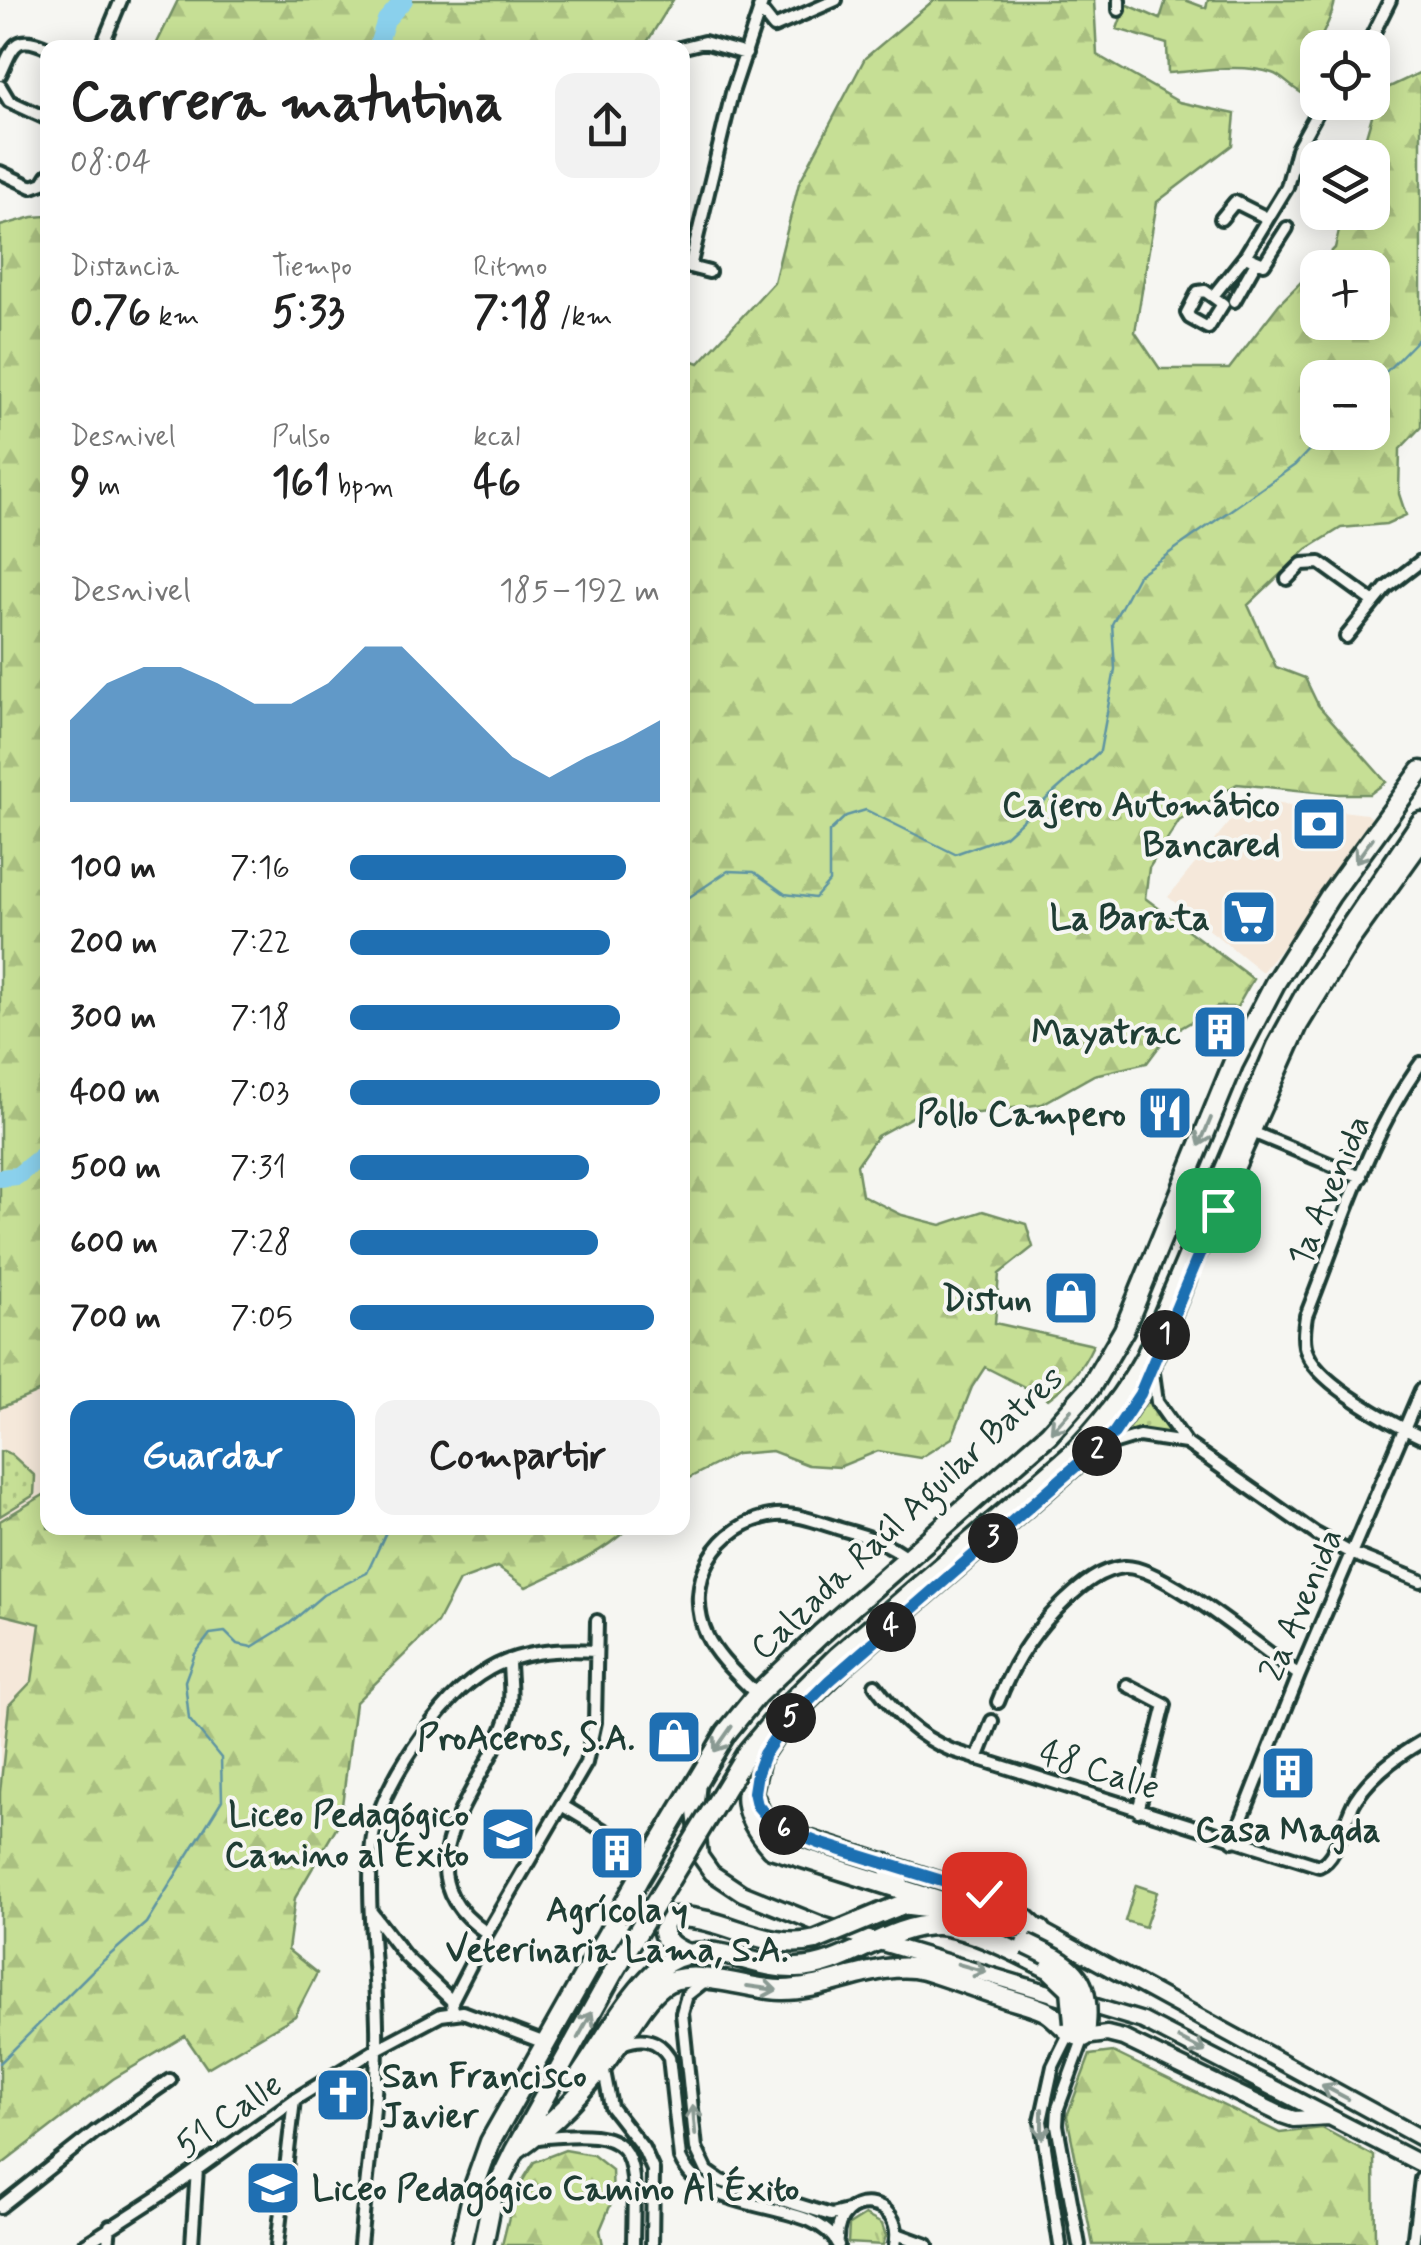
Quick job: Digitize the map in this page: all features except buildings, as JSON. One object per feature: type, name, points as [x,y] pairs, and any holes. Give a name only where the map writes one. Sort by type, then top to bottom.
[{"type":"highway","name":"Calzada Raúl Aguilar Batres","points":[[461,2245],[475,2184],[490,2142],[726,1734],[757,1695],[1048,1434],[1098,1375],[1124,1330],[1233,1064],[1275,982],[1330,896],[1421,771]]},
{"type":"highway","name":"Calzada Raúl Aguilar Batres","points":[[483,2245],[494,2195],[614,1971],[755,1760],[781,1712],[838,1656],[1070,1456],[1126,1392],[1146,1356],[1277,1046],[1306,991],[1421,822]]},
{"type":"highway","points":[[1338,942],[1380,900]]},
{"type":"highway","points":[[1070,1456],[1098,1450]]},
{"type":"highway","points":[[755,1760],[746,1810],[753,1826],[772,1848],[961,1908],[1033,1937],[1080,1979],[1086,1995],[1078,2029]]},
{"type":"highway","points":[[886,1864],[902,1889]]},
{"type":"highway","points":[[603,1943],[664,1919],[700,1920],[770,1940],[799,1942],[816,1940],[901,1904],[936,1910],[961,1908]]},
{"type":"highway","points":[[664,1919],[665,1938],[686,1953]]},
{"type":"highway","points":[[523,2143],[555,2108],[650,1976],[686,1953],[714,1952],[794,1969],[819,1964],[920,1927],[945,1926],[1050,1969],[1071,1989],[1078,2029]]},
{"type":"highway","points":[[523,2143],[603,2066],[652,1996],[667,1982],[689,1977],[775,1990],[804,1990],[898,1967],[912,1968],[1044,2010],[1078,2029]]},
{"type":"main road","points":[[1421,844],[1380,900],[1290,1042],[1132,1408],[1098,1450],[794,1714],[755,1760],[754,1792],[757,1805],[774,1825],[1012,1904],[1033,1937],[1421,2138]]},
{"type":"main road","points":[[699,1776],[695,1812],[699,1852],[712,1873],[765,1904],[1143,2021],[1421,2164]]},
{"type":"main road","points":[[1078,2029],[1124,2038],[1288,2118],[1330,2117]]},
{"type":"street","points":[[761,4],[774,26],[836,0]]},
{"type":"street","points":[[1375,30],[1390,0]]},
{"type":"street","points":[[104,40],[117,2]]},
{"type":"street","points":[[690,251],[732,92],[761,4]]},
{"type":"street","points":[[0,75],[13,46],[23,40],[40,45]]},
{"type":"street","points":[[690,46],[704,42],[746,54]]},
{"type":"street","points":[[1,89],[15,105],[40,116]]},
{"type":"street","points":[[1212,296],[1245,256],[1286,187],[1297,150],[1313,120]]},
{"type":"street","points":[[0,172],[30,186],[40,182]]},
{"type":"street","points":[[1221,219],[1235,202],[1267,218]]},
{"type":"street","points":[[1245,256],[1267,262],[1287,228]]},
{"type":"street","points":[[1234,301],[1256,262]]},
{"type":"street","points":[[690,267],[709,272]]},
{"type":"street","points":[[1346,637],[1374,602],[1421,561]]},
{"type":"street","points":[[1286,579],[1302,564],[1320,563],[1374,602]]},
{"type":"street","name":"1a Avenida","points":[[1403,1428],[1324,1376],[1304,1345],[1306,1316],[1361,1177],[1389,1114],[1421,1063]]},
{"type":"street","points":[[1252,1132],[1361,1177]]},
{"type":"street","points":[[1154,1362],[1152,1382],[1157,1402],[1186,1443],[1316,1534],[1351,1553],[1421,1580]]},
{"type":"street","name":"2a Avenida","points":[[1233,1841],[1421,1390]]},
{"type":"street","points":[[1403,1428],[1421,1437]]},
{"type":"street","points":[[1098,1450],[1139,1436],[1186,1443]]},
{"type":"street","points":[[757,1695],[721,1658],[701,1620],[702,1573],[724,1540],[751,1522],[787,1515],[861,1535],[896,1548],[907,1558]]},
{"type":"street","points":[[998,1702],[1015,1662],[1049,1616],[1096,1576],[1124,1567],[1158,1575],[1299,1676]]},
{"type":"street","points":[[456,2008],[487,1933],[580,1776],[594,1736],[596,1622]]},
{"type":"street","points":[[360,2245],[377,2048],[372,1844],[377,1821],[402,1764],[458,1690],[486,1669],[509,1660],[558,1650],[596,1651]]},
{"type":"street","points":[[487,1933],[459,1904],[446,1876],[444,1858],[451,1828],[495,1749],[508,1714],[509,1660]]},
{"type":"street","name":"48 Calle","points":[[875,1685],[909,1726],[934,1742],[1138,1811],[1319,1866],[1328,1861],[1363,1790],[1421,1742]]},
{"type":"street","points":[[1127,1685],[1164,1705],[1138,1811]]},
{"type":"street","points":[[978,1759],[992,1721]]},
{"type":"street","points":[[563,1806],[651,1858]]},
{"type":"street","points":[[372,1913],[406,1956],[456,2008],[545,2043]]},
{"type":"street","points":[[707,1979],[686,1996],[682,2013],[696,2148],[704,2166],[721,2181],[832,2215],[865,2204],[884,2209],[891,2216],[896,2240],[927,2245]]},
{"type":"street","name":"51 Calle","points":[[84,2245],[294,2100],[377,2048],[456,2008]]},
{"type":"street","points":[[1060,2245],[1041,2120],[1052,2066],[1078,2029]]},
{"type":"street","points":[[1078,2029],[1056,2125],[1080,2245]]},
{"type":"street","points":[[617,2047],[644,2038],[663,2046],[669,2057],[680,2158],[696,2182],[718,2193],[825,2227],[838,2245]]},
{"type":"street","points":[[603,2066],[611,2107],[643,2148],[653,2170],[652,2245]]},
{"type":"street","points":[[0,2208],[95,2132],[170,2080]]},
{"type":"street","points":[[277,2245],[294,2100]]},
{"type":"street","points":[[523,2143],[591,2134],[604,2137],[626,2152],[634,2169],[633,2245]]},
{"type":"street","points":[[192,2245],[197,2169]]},
{"type":"street","points":[[1413,2245],[1421,2179]]},
{"type":"street","points":[[838,2245],[837,2227],[847,2211]]},
{"type":"street","points":[[108,2245],[110,2226]]},
{"type":"shaded area","points":[[1247,800],[1367,814],[1382,826],[1262,972],[1168,897]]},
{"type":"shaded area","points":[[40,1391],[40,1497],[0,1521],[0,1408]]},
{"type":"shaded area","points":[[0,1614],[40,1624],[32,1681],[9,1705],[0,1792]]},
{"type":"green space","points":[[178,0],[673,0],[648,40],[158,40]]},
{"type":"green space","points":[[934,0],[1094,0],[1097,55],[1179,102],[1235,114],[1232,145],[1157,202],[1135,332],[1160,369],[1229,369],[1300,283],[1300,340],[1390,340],[1390,250],[1333,250],[1339,230],[1390,230],[1390,140],[1365,140],[1371,120],[1390,120],[1390,87],[1421,72],[1421,427],[1400,449],[1399,494],[1406,515],[1386,524],[1341,528],[1307,549],[1248,605],[1276,667],[1305,678],[1318,705],[1386,782],[1370,794],[1237,784],[1179,821],[1149,868],[1145,898],[1253,979],[1237,1007],[1217,1007],[1167,1036],[1147,1063],[1094,1075],[1042,1104],[979,1113],[923,1111],[877,1136],[857,1165],[862,1195],[902,1215],[941,1225],[983,1211],[1026,1224],[1033,1247],[999,1274],[995,1323],[1093,1345],[1068,1382],[1048,1399],[985,1367],[972,1387],[952,1438],[920,1458],[878,1451],[839,1467],[808,1465],[772,1451],[736,1454],[690,1477],[690,360],[699,363],[774,282],[799,183],[865,58]]},
{"type":"green space","points":[[1166,0],[1185,0],[1206,8],[1208,0],[1335,0],[1325,30],[1300,30],[1300,92],[1277,75],[1247,68],[1168,73],[1167,44],[1117,29],[1126,4],[1160,19]]},
{"type":"green space","points":[[40,216],[40,1391],[0,1408],[0,226]]},
{"type":"green space","points":[[1154,1362],[1166,1417],[1186,1443],[1114,1439]]},
{"type":"green space","points":[[0,1452],[35,1476],[34,1495],[0,1516]]},
{"type":"green space","points":[[40,1497],[40,1535],[620,1535],[593,1554],[526,1587],[497,1567],[459,1581],[437,1623],[355,1703],[340,1821],[295,1898],[288,1950],[317,1973],[295,2016],[207,2068],[185,2036],[113,2079],[0,2166],[0,1792],[9,1705],[32,1681],[40,1624],[0,1614],[0,1521]]},
{"type":"green space","points":[[1136,1885],[1157,1892],[1145,1927],[1125,1921]]},
{"type":"green space","points":[[1113,2052],[1280,2133],[1322,2128],[1374,2156],[1375,2243],[1093,2245],[1067,2116],[1090,2055]]},
{"type":"green space","points":[[565,2150],[593,2155],[612,2170],[613,2199],[600,2230],[603,2245],[502,2245],[515,2193],[534,2162]]},
{"type":"green space","points":[[865,2215],[882,2224],[886,2236],[883,2245],[848,2243],[849,2225]]},
{"type":"waterway","points":[[380,40],[386,20],[404,0]]},
{"type":"waterway","points":[[1390,368],[1421,336]]},
{"type":"waterway","points":[[690,897],[728,871],[754,872],[785,894],[815,898],[829,882],[829,832],[846,816],[866,810],[955,854],[1005,836],[1100,751],[1115,669],[1112,624],[1138,575],[1295,465],[1309,450]]},
{"type":"waterway","points":[[0,1178],[17,1176],[40,1157]]},
{"type":"waterway","points":[[0,2063],[146,1923],[222,1800],[221,1758],[189,1719],[185,1681],[195,1654],[210,1634],[225,1632],[237,1644],[252,1647],[289,1624],[323,1595],[367,1573],[385,1535]]},
{"type":"place","name":"Cajero Automático Bancared","points":[[1319,824]]},
{"type":"place","name":"La Barata","points":[[1249,917]]},
{"type":"place","name":"Mayatrac","points":[[1220,1032]]},
{"type":"place","name":"Pollo Campero","points":[[1165,1113]]},
{"type":"place","name":"Distun","points":[[1071,1298]]},
{"type":"place","name":"ProAceros, S.A.","points":[[674,1737]]},
{"type":"place","name":"Casa Magda","points":[[1288,1773]]},
{"type":"place","name":"Liceo Pedagógico Camino al Éxito","points":[[508,1834]]},
{"type":"place","name":"Agrícola y Veterinaria Lama, S.A.","points":[[617,1853]]},
{"type":"place","name":"San Francisco Javier","points":[[343,2095]]},
{"type":"place","name":"Liceo Pedagógico Camino Al Éxito","points":[[273,2188]]},
{"type":"route","points":[[984,1894],[819,1843],[774,1825],[755,1798],[760,1764],[782,1728],[829,1681],[1114,1433],[1140,1394],[1218,1210]]}]
